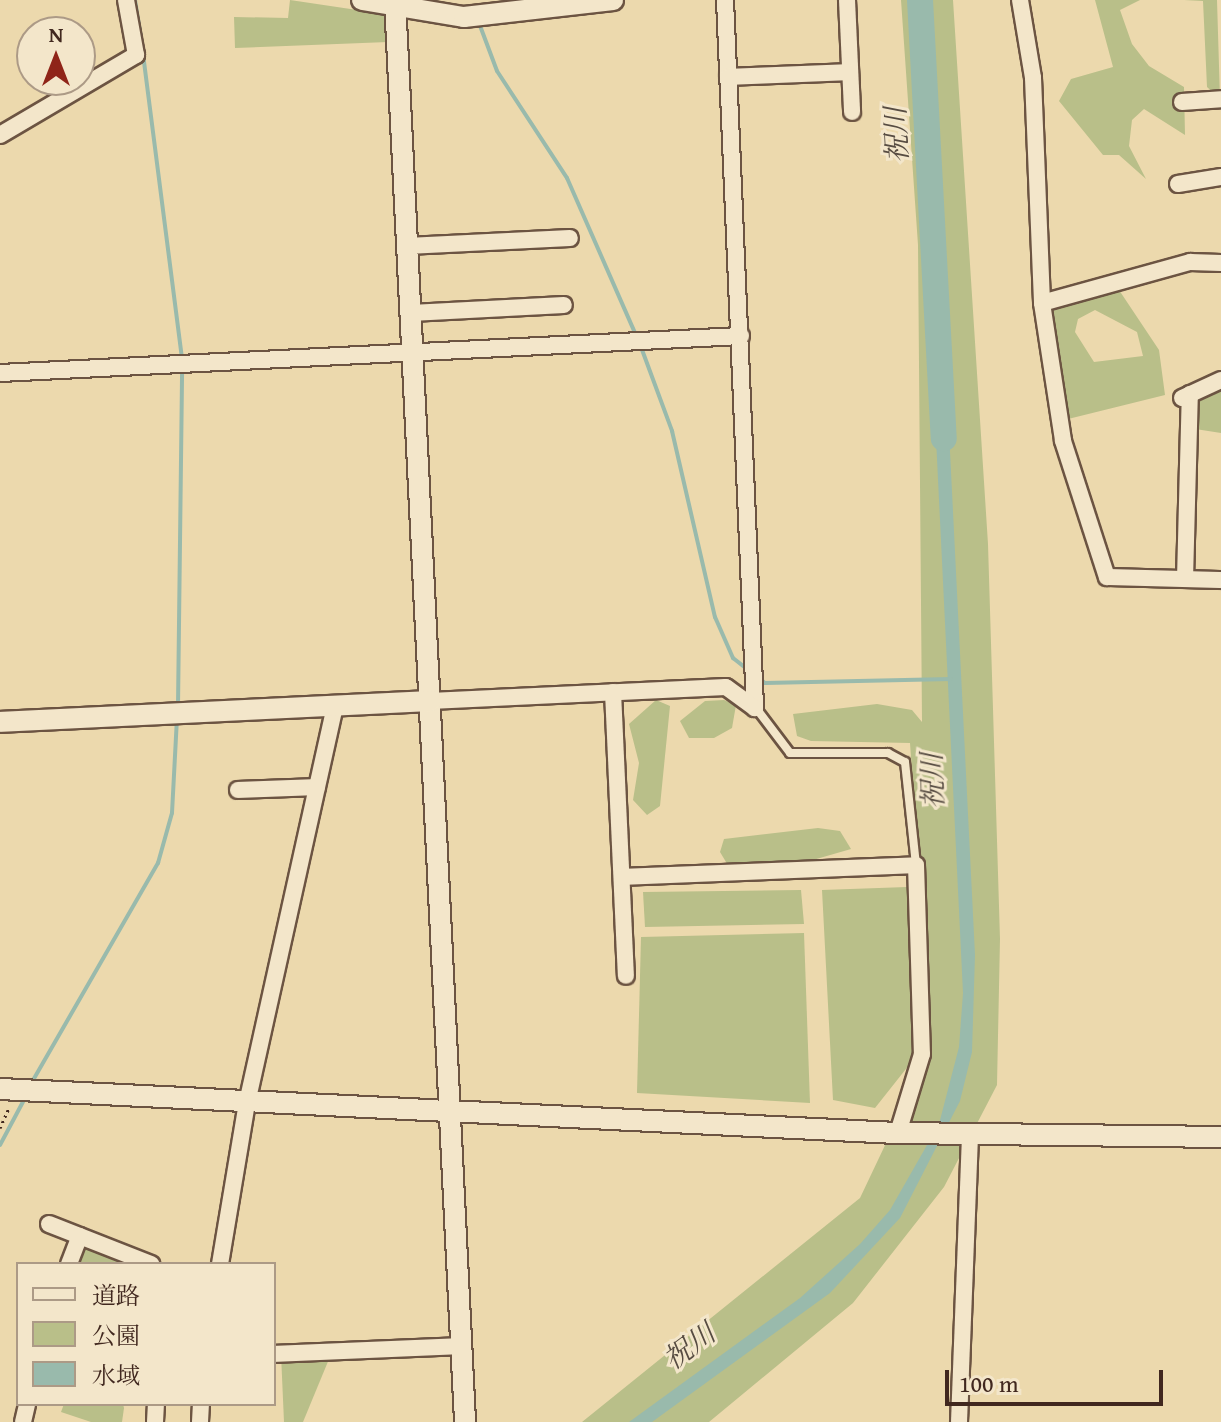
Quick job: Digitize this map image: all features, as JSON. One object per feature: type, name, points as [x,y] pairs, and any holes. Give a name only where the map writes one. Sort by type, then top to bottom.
[{"type":"street","points":[[0,135],[136,55],[126,0]]},
{"type":"street","points":[[362,0],[464,17],[613,0]]},
{"type":"street","points":[[725,0],[755,708]]},
{"type":"street","points":[[847,0],[852,112]]},
{"type":"street","points":[[1020,0],[1033,78],[1042,303],[1063,441],[1107,577],[1221,580]]},
{"type":"street","points":[[395,4],[465,1422]]},
{"type":"street","points":[[728,77],[850,72]]},
{"type":"street","points":[[1182,102],[1221,99]]},
{"type":"street","points":[[1178,184],[1221,177]]},
{"type":"street","points":[[407,246],[570,238]]},
{"type":"street","points":[[1042,303],[1190,262],[1220,267]]},
{"type":"street","points":[[411,313],[564,305]]},
{"type":"street","points":[[0,373],[412,350],[741,336]]},
{"type":"street","points":[[1185,579],[1186,396],[1221,380]]},
{"type":"street","points":[[0,722],[726,687],[755,708]]},
{"type":"street","points":[[613,692],[626,976]]},
{"type":"street","points":[[220,1262],[247,1103],[335,706]]},
{"type":"street","points":[[238,790],[317,787]]},
{"type":"street","points":[[622,877],[916,865],[922,1054],[906,1134]]},
{"type":"street","points":[[8,1089],[906,1134],[1221,1137]]},
{"type":"street","points":[[959,1422],[970,1136]]},
{"type":"street","points":[[49,1224],[146,1262]]},
{"type":"street","points":[[70,1262],[80,1236]]},
{"type":"street","points":[[276,1354],[461,1346]]},
{"type":"lane","points":[[755,708],[790,753],[888,753],[905,762],[916,865]]},
{"type":"path","points":[[0,1128],[8,1089]]},
{"type":"green space","points":[[290,0],[384,14],[388,42],[235,48],[234,17],[288,18]]},
{"type":"green space","points":[[901,0],[953,0],[988,544],[1000,939],[997,1085],[944,1187],[853,1303],[709,1422],[582,1422],[860,1198],[915,1082],[917,1055],[875,1108],[833,1100],[822,890],[907,887],[917,1046],[925,954],[910,743],[811,741],[797,736],[793,714],[877,704],[912,710],[922,722],[918,245]]},
{"type":"green space","points":[[1095,0],[1140,0],[1120,10],[1132,44],[1149,66],[1184,87],[1185,135],[1144,109],[1132,120],[1129,146],[1146,179],[1119,155],[1103,155],[1059,101],[1071,79],[1113,67]]},
{"type":"green space","points":[[1184,0],[1217,0],[1220,99],[1207,87],[1203,1]]},
{"type":"green space","points":[[1119,290],[1159,350],[1165,395],[1060,421],[1042,303]],"holes":[[[1095,310],[1137,332],[1143,356],[1094,362],[1075,332],[1078,319]]]},
{"type":"green space","points":[[1221,382],[1221,433],[1189,428],[1190,394]]},
{"type":"green space","points":[[656,700],[670,706],[660,806],[647,815],[633,800],[639,763],[629,724]]},
{"type":"green space","points":[[724,700],[736,705],[732,728],[714,738],[689,738],[680,721],[705,701]]},
{"type":"green space","points":[[818,828],[840,831],[851,849],[806,862],[729,867],[720,852],[724,839]]},
{"type":"green space","points":[[801,890],[804,924],[645,927],[643,892]]},
{"type":"green space","points":[[804,933],[810,1103],[637,1093],[641,937]]},
{"type":"green space","points":[[80,1236],[144,1262],[70,1262]]},
{"type":"green space","points":[[334,1347],[303,1422],[284,1422],[281,1354]]},
{"type":"green space","points":[[63,1406],[124,1408],[122,1422],[91,1422],[61,1412]]},
{"type":"water","points":[[934,397],[948,411],[975,955],[972,1052],[960,1101],[900,1218],[830,1293],[652,1422],[629,1422],[800,1298],[860,1244],[890,1210],[939,1124],[959,1047],[963,993]]},
{"type":"waterway","points":[[135,0],[141,37]]},
{"type":"waterway","name":"祝川","points":[[920,0],[944,438]]},
{"type":"waterway","points":[[479,23],[497,71],[567,178],[636,335]]},
{"type":"waterway","points":[[143,54],[182,358]]},
{"type":"waterway","points":[[641,347],[672,431],[715,617],[733,658],[747,669]]},
{"type":"waterway","points":[[178,706],[182,367]]},
{"type":"waterway","points":[[758,677],[765,683],[951,679]]},
{"type":"waterway","points":[[32,1082],[158,863],[172,813],[177,719]]},
{"type":"waterway","points":[[0,1145],[25,1098]]}]
